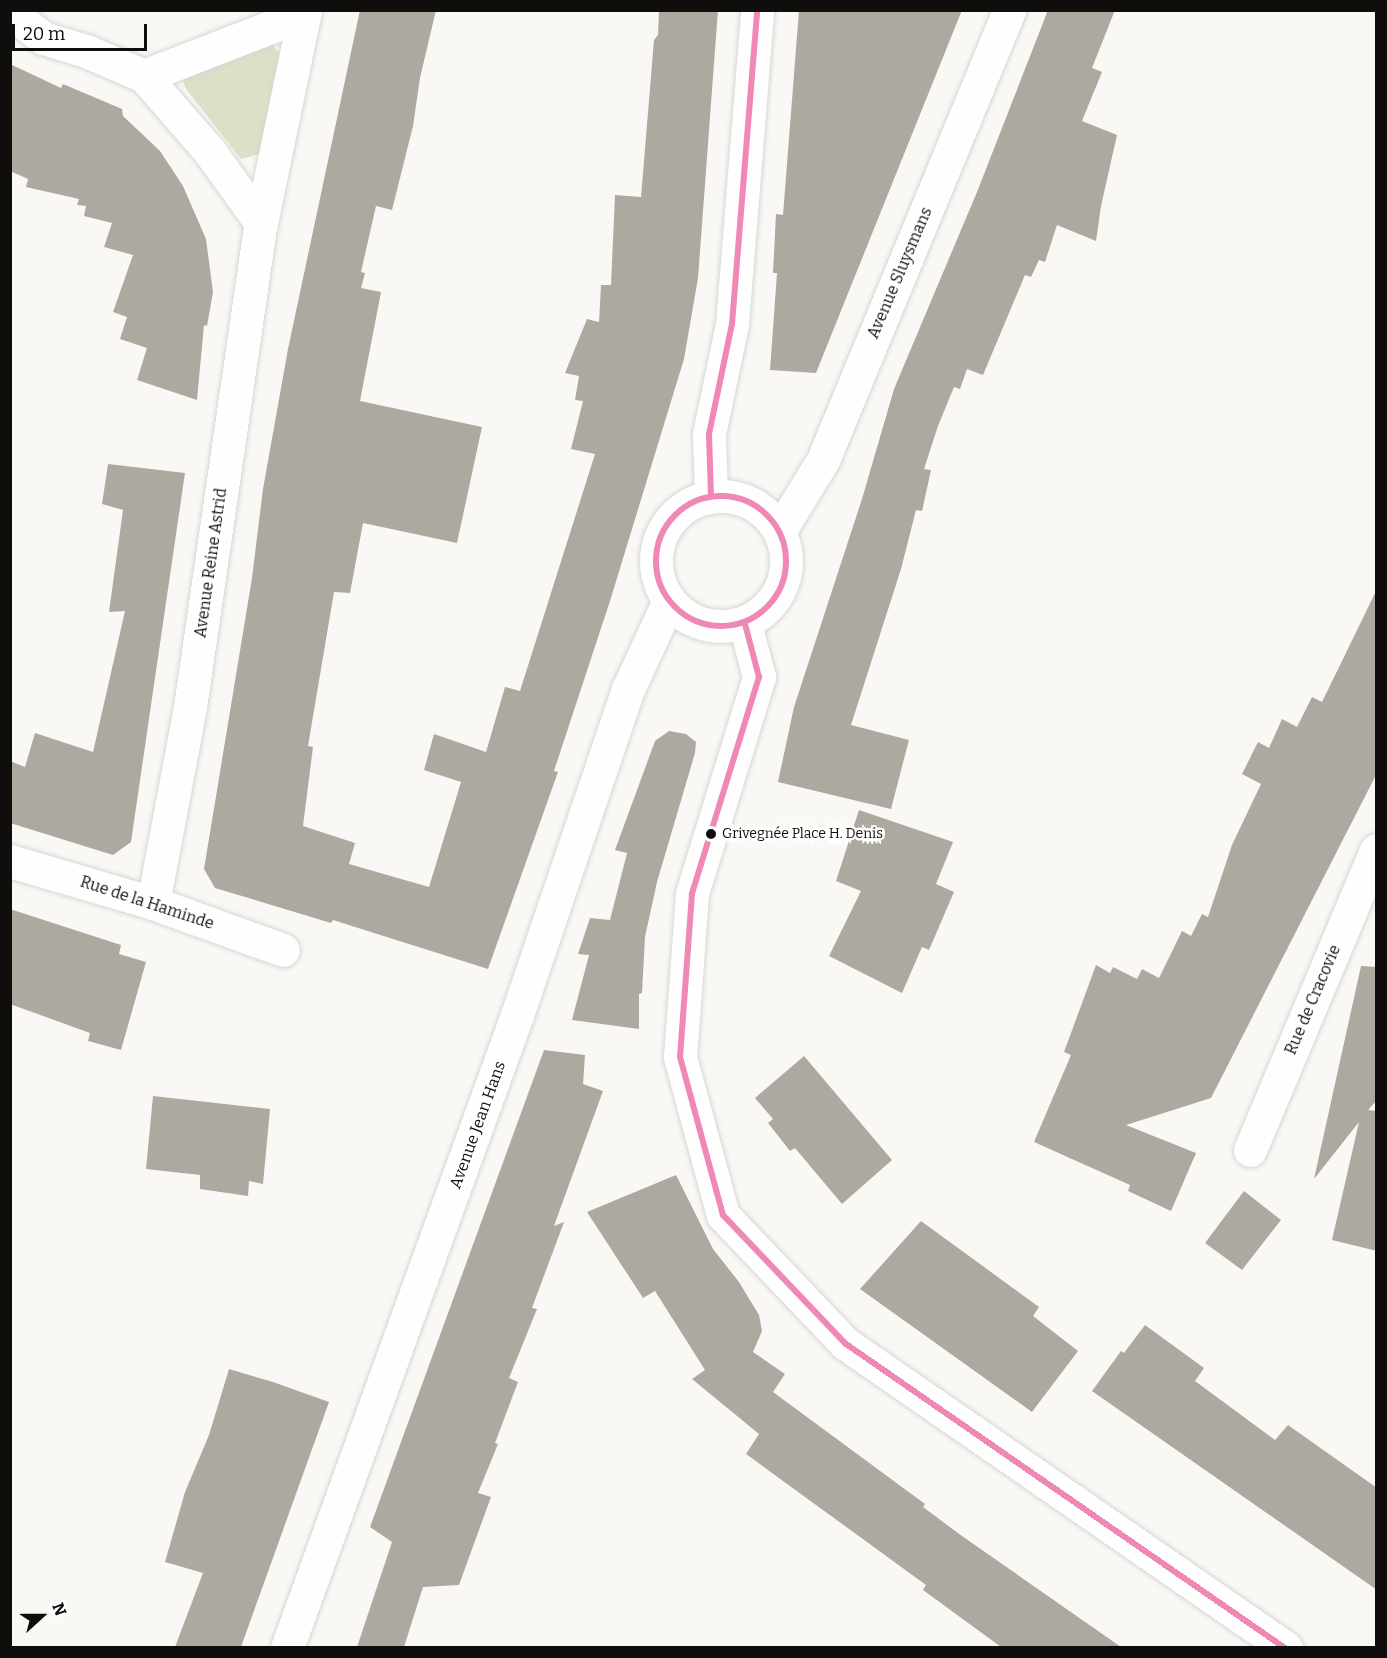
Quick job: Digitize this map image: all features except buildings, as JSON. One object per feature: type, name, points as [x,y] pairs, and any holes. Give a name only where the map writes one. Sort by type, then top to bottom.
[{"type":"street","points":[[711,495],[709,434],[732,324],[757,10]]},
{"type":"street","name":"Avenue Sluysmans","points":[[780,530],[823,460],[1010,10]]},
{"type":"street","points":[[10,12],[43,38],[86,51],[144,76],[210,152],[261,223]]},
{"type":"street","name":"Avenue Reine Astrid","points":[[144,76],[305,12]]},
{"type":"street","name":"Avenue Reine Astrid","points":[[153,903],[190,707],[261,223],[305,12]]},
{"type":"street","points":[[711,495],[735,496],[763,510],[780,530],[788,565],[775,601],[745,624],[717,628],[690,621],[668,603],[654,569],[662,530],[683,507],[711,495]]},
{"type":"street","name":"Avenue Jean Hans","points":[[287,1647],[517,1015],[628,689],[668,603]]},
{"type":"street","points":[[745,624],[759,677],[693,894],[680,1056],[723,1215],[846,1344],[1286,1647]]},
{"type":"street","name":"Rue de Cracovie","points":[[1250,1149],[1377,850]]},
{"type":"street","name":"Rue de la Haminde","points":[[10,861],[153,903],[283,950]]},
{"type":"green space","points":[[264,42],[273,45],[284,59],[264,153],[241,159],[186,89],[183,82],[188,74]]},
{"type":"transit line","points":[[711,495],[709,434],[732,324],[757,10]]},
{"type":"transit line","points":[[721,496],[746,501],[767,515],[781,536],[786,561],[781,586],[767,607],[746,621],[721,626],[696,621],[675,607],[661,586],[656,561],[661,536],[675,515],[696,501],[721,496]]},
{"type":"transit line","points":[[745,624],[759,677],[692,894],[680,1057],[723,1215],[846,1344],[1285,1648]]},
{"type":"place","name":"Grivegnée Place H. Denis","points":[[711,834]]}]
